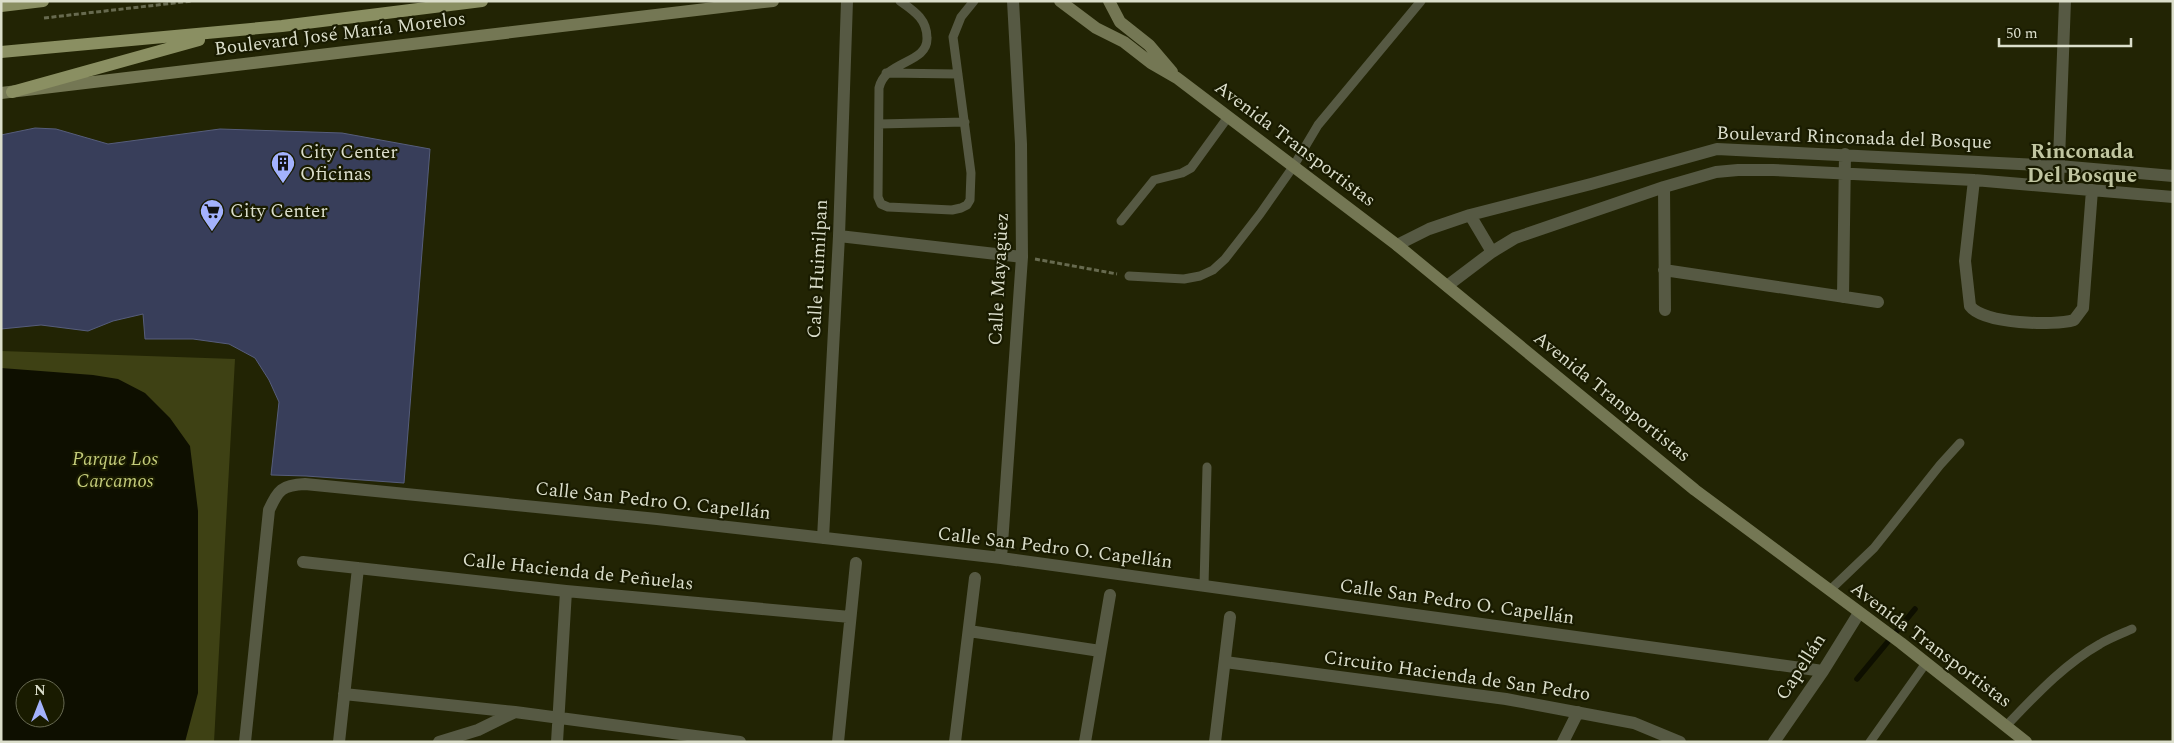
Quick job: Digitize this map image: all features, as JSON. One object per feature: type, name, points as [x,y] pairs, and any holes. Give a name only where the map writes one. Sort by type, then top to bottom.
[{"type":"main road","points":[[1,6],[43,1]]},
{"type":"main road","name":"Boulevard José María Morelos","points":[[1,52],[282,26],[482,1]]},
{"type":"main road","points":[[6,93],[230,31]]},
{"type":"street","name":"Boulevard José María Morelos","points":[[6,93],[772,1]]},
{"type":"street","name":"Calle Huimilpan","points":[[822,538],[839,236],[846,1]]},
{"type":"street","name":"Calle Mayagüez","points":[[1001,558],[1022,257],[1021,144],[1014,1]]},
{"type":"street","name":"Avenida Transportistas","points":[[1060,1],[1096,28],[1124,42],[1151,63],[1177,78],[1397,245],[1695,490],[1900,643],[2026,742]]},
{"type":"street","name":"Avenida Transportistas","points":[[1109,1],[1120,22],[1149,45],[1177,78]]},
{"type":"street","points":[[2058,186],[2065,1]]},
{"type":"street","name":"Boulevard Rinconada del Bosque","points":[[1397,245],[1430,229],[1470,215],[1717,149],[2059,166],[2173,176]]},
{"type":"street","points":[[1843,297],[1845,154]]},
{"type":"street","name":"Boulevard Rinconada del Bosque","points":[[1447,286],[1492,252],[1515,238],[1544,226],[1697,176],[1738,170],[1974,180],[2173,196]]},
{"type":"street","points":[[1974,180],[1965,262],[1970,306],[1973,311],[1988,317],[2054,324],[2074,320],[2083,308],[2092,190]]},
{"type":"street","points":[[1664,187],[1665,310]]},
{"type":"street","points":[[1470,215],[1492,252]]},
{"type":"street","points":[[839,236],[1022,257]]},
{"type":"street","points":[[1664,270],[1878,302]]},
{"type":"street","name":"Calle San Pedro O. Capellán","points":[[245,742],[269,510],[277,493],[282,489],[299,484],[657,519],[1001,558],[1823,671]]},
{"type":"street","name":"Calle Hacienda de Peñuelas","points":[[303,562],[566,591],[850,617]]},
{"type":"street","points":[[838,742],[856,563]]},
{"type":"street","points":[[338,742],[358,568]]},
{"type":"street","points":[[955,742],[975,578]]},
{"type":"street","points":[[557,742],[560,718],[566,591]]},
{"type":"street","points":[[1085,742],[1110,595]]},
{"type":"street","name":"Capellán","points":[[1774,742],[1823,671],[1859,613]]},
{"type":"street","points":[[1215,742],[1230,617]]},
{"type":"street","points":[[969,632],[1100,651]]},
{"type":"street","name":"Circuito Hacienda de San Pedro","points":[[1225,662],[1506,699],[1634,723],[1680,742]]},
{"type":"street","points":[[344,694],[515,712],[740,742]]},
{"type":"street","points":[[439,742],[478,730],[515,712]]},
{"type":"street","points":[[1563,742],[1578,712]]},
{"type":"lane","points":[[900,1],[918,14],[925,25],[928,42],[926,49],[920,54],[886,73],[881,79],[879,88],[877,192],[881,204],[888,207],[940,210],[961,208],[967,205],[970,200],[971,173],[953,37],[961,17],[974,1]]},
{"type":"lane","points":[[1129,276],[1184,279],[1200,276],[1213,270],[1225,259],[1293,167],[1318,126],[1421,1]]},
{"type":"lane","points":[[886,73],[958,74]]},
{"type":"lane","points":[[1121,220],[1154,180],[1182,173],[1191,168],[1228,117]]},
{"type":"lane","points":[[879,124],[965,122]]},
{"type":"lane","points":[[1829,591],[1874,548],[1940,465],[1960,443]]},
{"type":"lane","points":[[1204,586],[1207,467]]},
{"type":"lane","points":[[2006,726],[2047,684],[2072,663],[2100,643],[2132,629]]},
{"type":"lane","points":[[1870,742],[1926,663]]},
{"type":"path","points":[[39,18],[192,1]]},
{"type":"path","points":[[1022,257],[1129,276]]},
{"type":"green space","name":"Parque Los Carcamos","points":[[1,351],[235,359],[214,742],[1,742]]},
{"type":"shaded area","name":"Parque Los Carcamos","points":[[1,368],[93,375],[118,379],[145,393],[170,418],[190,446],[198,511],[198,693],[185,742],[1,742]]},
{"type":"building","name":"City Center","points":[[35,128],[56,129],[108,144],[220,129],[342,133],[430,149],[404,483],[271,475],[279,402],[269,380],[255,358],[229,344],[193,339],[145,339],[143,314],[113,321],[88,331],[41,325],[1,329],[1,135]]},
{"type":"waterway","points":[[1857,679],[1915,609]]},
{"type":"place","name":"City Center Oficinas","points":[[283,184]]},
{"type":"place","name":"City Center","points":[[212,232]]},
{"type":"district","name":"Rinconada Del Bosque","points":[[2082,164]]}]
